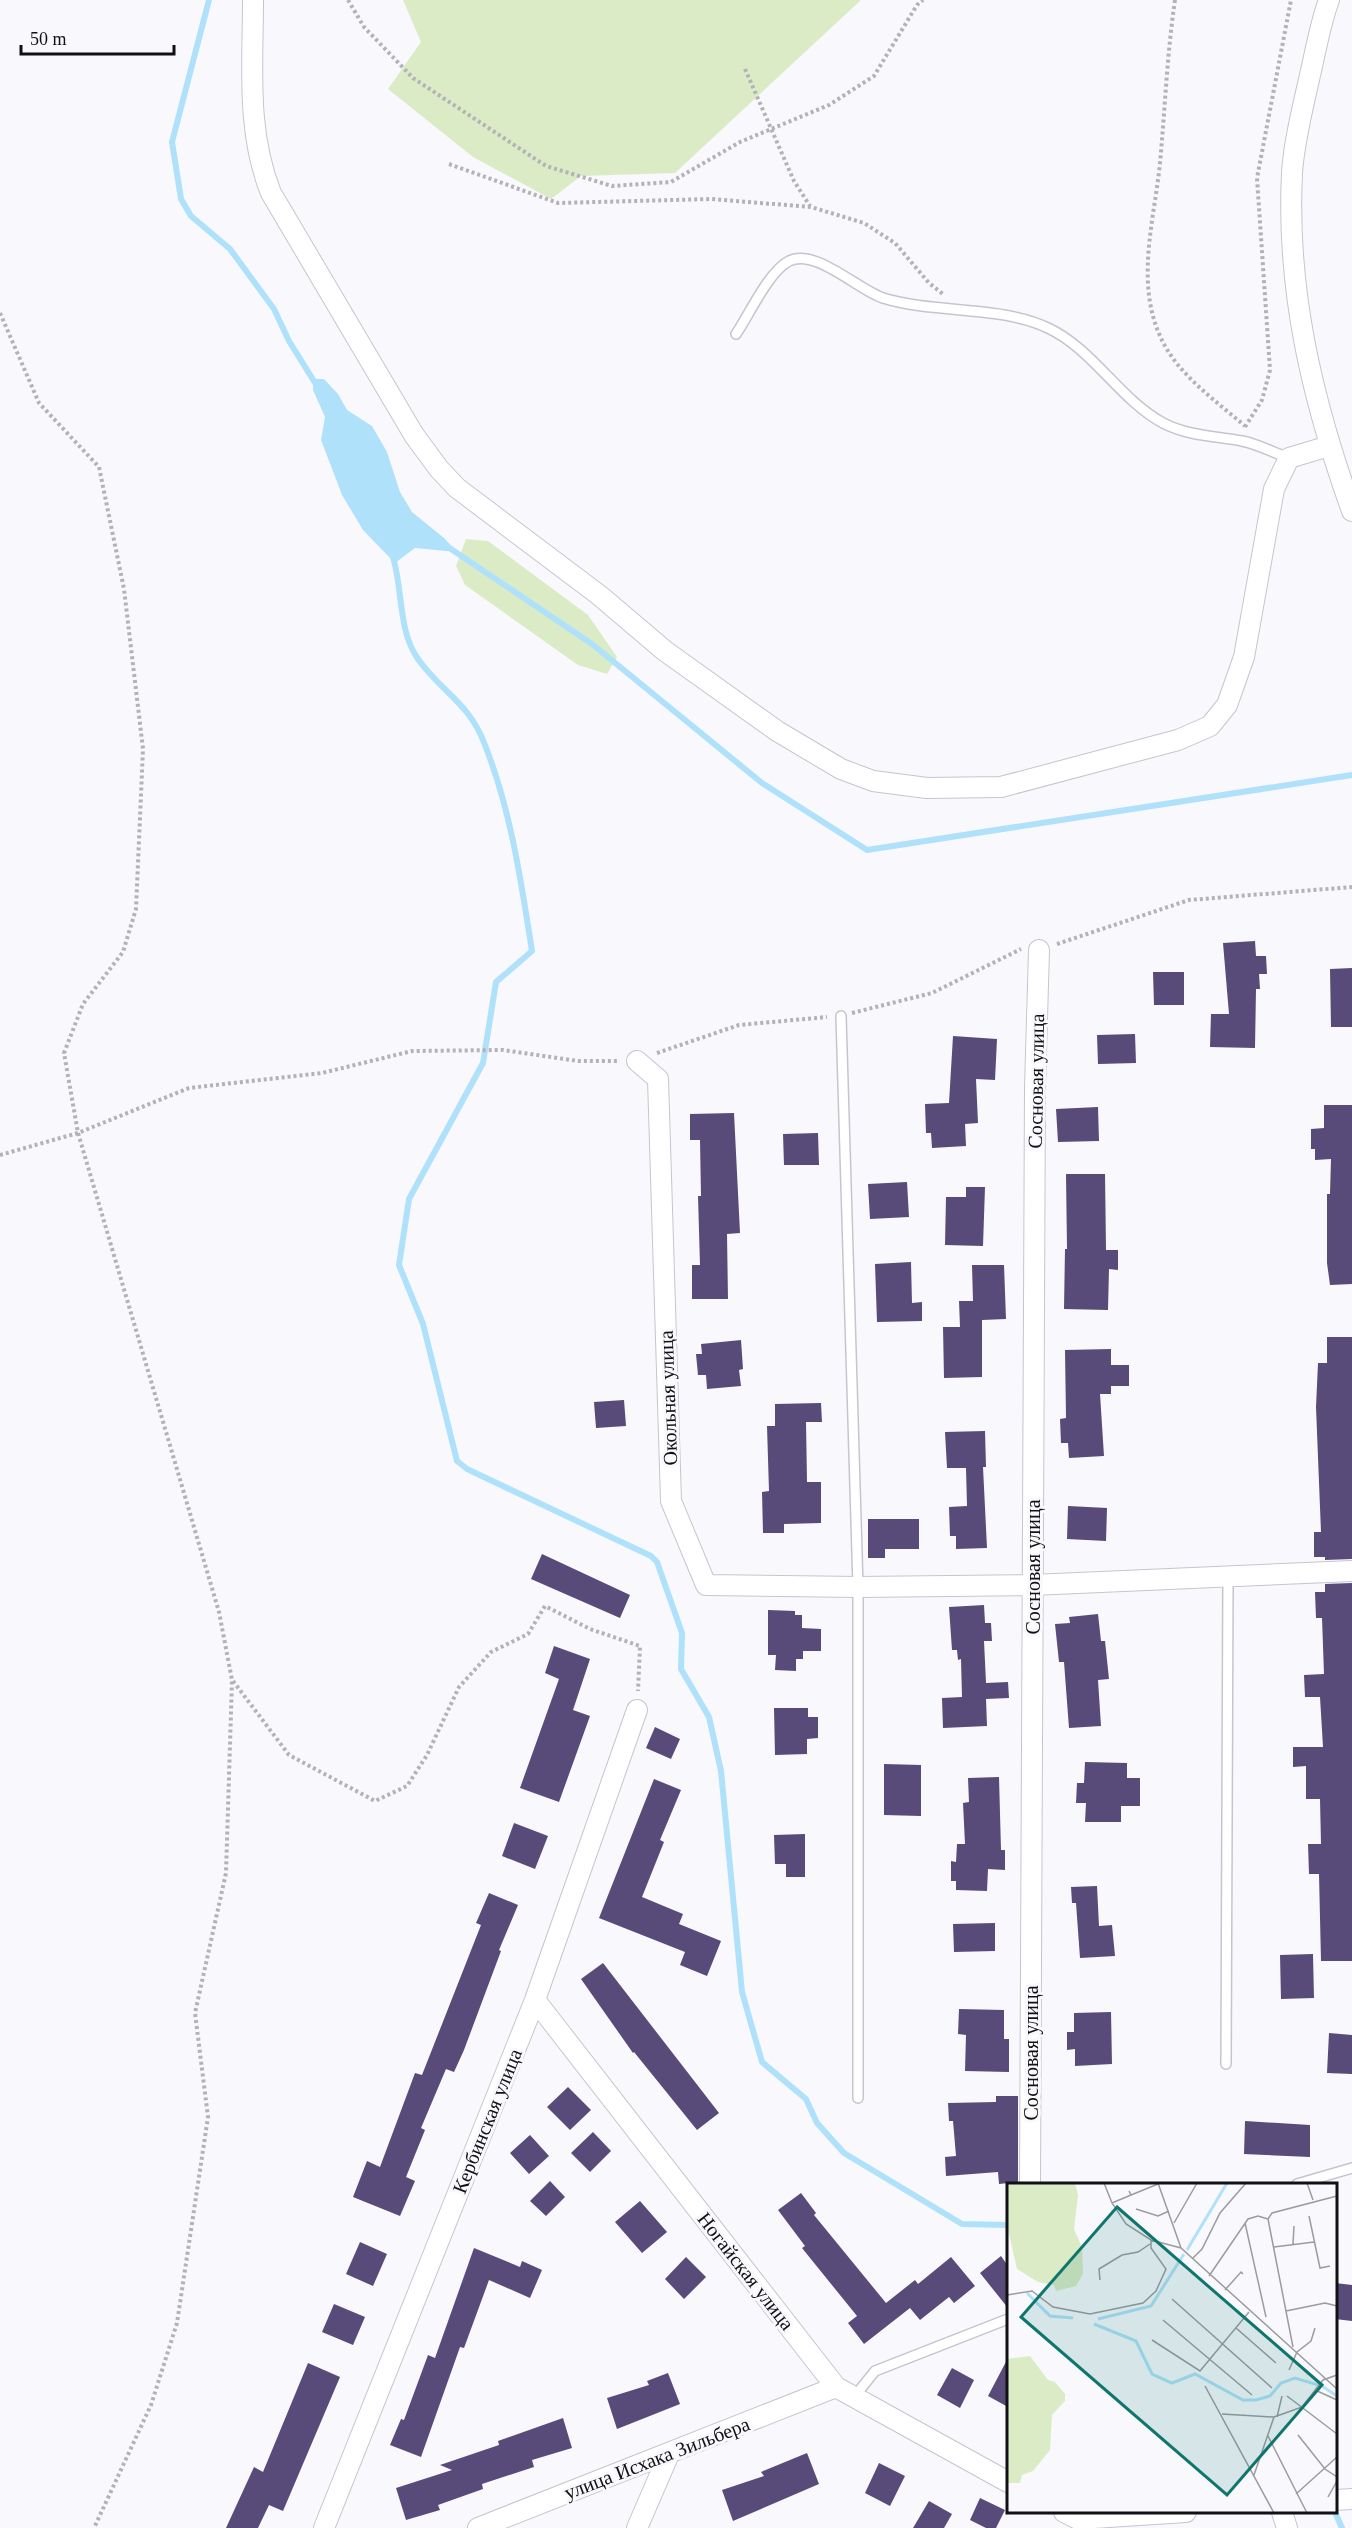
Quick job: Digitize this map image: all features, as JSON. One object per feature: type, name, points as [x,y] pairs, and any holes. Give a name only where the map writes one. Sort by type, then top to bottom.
[{"type":"street","points":[[253,0],[252,112],[260,164],[271,193],[414,435],[439,469],[457,488],[598,595],[665,651],[777,731],[840,769],[873,781],[927,788],[1001,788],[1178,740],[1210,726],[1227,705],[1244,657],[1274,489],[1289,458],[1329,446]]},
{"type":"street","points":[[1329,0],[1306,95],[1292,171],[1292,224],[1299,322],[1329,446],[1352,511]]},
{"type":"street","name":"Сосновая улица","points":[[1030,2183],[1035,1088],[1039,950]]},
{"type":"street","name":"Окольная улица","points":[[637,1061],[658,1080],[671,1501],[706,1585],[858,1587]]},
{"type":"street","points":[[858,1587],[1032,1586],[1228,1575],[1352,1571]]},
{"type":"street","name":"Кербинская улица","points":[[324,2528],[536,2000],[637,1710]]},
{"type":"street","name":"Ногайская улица","points":[[536,2000],[836,2387],[1007,2480]]},
{"type":"street","name":"улица Исхака Зильбера","points":[[478,2528],[836,2387]]},
{"type":"street","points":[[637,2528],[669,2454]]},
{"type":"street","points":[[1337,2500],[1352,2499]]},
{"type":"street","points":[[1074,2518],[1154,2513]]},
{"type":"street","points":[[1283,2513],[1287,2528]]},
{"type":"lane","points":[[736,334],[777,271],[790,260],[807,258],[878,297],[910,306],[1018,318],[1047,327],[1064,337],[1142,408],[1164,423],[1196,435],[1245,442],[1289,458]]},
{"type":"lane","points":[[841,1016],[858,1587],[858,2098]]},
{"type":"lane","points":[[1226,2064],[1228,1575]]},
{"type":"lane","points":[[1300,2183],[1352,2168]]},
{"type":"lane","points":[[854,2397],[875,2372],[1007,2319]]},
{"type":"path","points":[[348,0],[364,27],[414,78],[546,166],[612,186],[671,182],[740,142],[829,105],[874,76],[922,0]]},
{"type":"path","points":[[1175,0],[1159,165],[1147,243],[1149,303],[1165,345],[1190,378],[1245,426]]},
{"type":"path","points":[[1245,442],[1245,426],[1262,400],[1270,370],[1257,178],[1290,0]]},
{"type":"path","points":[[745,69],[794,181],[811,207]]},
{"type":"path","points":[[449,164],[558,203],[711,199],[811,207],[864,223],[895,243],[929,283],[964,312]]},
{"type":"path","points":[[0,313],[39,403],[99,467],[124,589],[143,749],[136,909],[123,952],[83,1004],[64,1053],[78,1133],[219,1612],[232,1680],[226,1873],[195,2013],[208,2117],[177,2323],[151,2405],[94,2528]]},
{"type":"path","points":[[0,1155],[78,1133],[189,1088],[322,1073],[412,1051],[503,1050],[578,1061],[637,1061],[739,1025],[841,1016],[932,993],[1017,949],[1039,950],[1189,900],[1352,887]]},
{"type":"path","points":[[232,1680],[290,1755],[375,1801],[407,1786],[427,1755],[459,1687],[491,1652],[528,1634],[545,1606],[590,1629],[640,1646],[637,1710]]},
{"type":"green space","points":[[403,0],[861,0],[675,173],[581,176],[551,199],[473,157],[388,89],[421,42]]},
{"type":"green space","points":[[466,539],[488,541],[588,615],[617,657],[607,674],[578,665],[465,585],[456,566]]},
{"type":"water","points":[[313,379],[324,379],[338,394],[347,410],[372,426],[387,452],[400,492],[412,512],[444,538],[457,552],[415,548],[395,563],[363,530],[342,495],[321,440],[325,417],[313,390]]},
{"type":"building","points":[[1255,941],[1256,956],[1266,956],[1267,974],[1259,974],[1260,989],[1256,989],[1255,1048],[1210,1047],[1211,1014],[1229,1014],[1223,943]]},
{"type":"building","points":[[1352,968],[1352,1027],[1331,1027],[1330,969]]},
{"type":"building","points":[[1153,972],[1184,972],[1184,1005],[1154,1005]]},
{"type":"building","points":[[1135,1034],[1136,1063],[1098,1064],[1097,1035]]},
{"type":"building","points":[[953,1036],[997,1039],[995,1080],[976,1079],[978,1123],[965,1124],[966,1146],[932,1148],[931,1133],[926,1133],[925,1104],[949,1103]]},
{"type":"building","points":[[1324,1105],[1352,1105],[1352,1284],[1330,1285],[1327,1263],[1327,1194],[1330,1194],[1331,1159],[1315,1160],[1315,1149],[1311,1149],[1311,1129],[1324,1128]]},
{"type":"building","points":[[1098,1107],[1099,1141],[1058,1142],[1056,1109]]},
{"type":"building","points":[[734,1113],[740,1233],[727,1234],[728,1299],[692,1299],[692,1265],[700,1265],[698,1196],[701,1196],[700,1140],[690,1140],[690,1114]]},
{"type":"building","points":[[818,1133],[819,1165],[784,1165],[783,1134]]},
{"type":"building","points":[[1066,1174],[1105,1174],[1106,1250],[1118,1250],[1118,1270],[1109,1269],[1108,1310],[1064,1309],[1065,1249],[1067,1249]]},
{"type":"building","points":[[907,1182],[909,1217],[870,1219],[868,1184]]},
{"type":"building","points":[[966,1187],[985,1187],[983,1246],[945,1245],[946,1197],[966,1197]]},
{"type":"building","points":[[911,1262],[912,1303],[922,1302],[922,1321],[877,1322],[875,1264]]},
{"type":"building","points":[[972,1265],[1004,1265],[1006,1319],[982,1320],[982,1377],[944,1378],[943,1327],[960,1327],[959,1301],[973,1301]]},
{"type":"building","points":[[1327,1337],[1352,1337],[1352,1559],[1325,1560],[1325,1557],[1314,1557],[1314,1532],[1321,1532],[1316,1407],[1318,1363],[1327,1363]]},
{"type":"building","points":[[741,1340],[743,1369],[739,1370],[741,1386],[707,1389],[706,1375],[698,1375],[696,1354],[702,1354],[701,1344]]},
{"type":"building","points":[[1111,1349],[1111,1365],[1129,1365],[1129,1386],[1111,1386],[1111,1394],[1100,1394],[1104,1456],[1069,1458],[1068,1443],[1061,1443],[1060,1419],[1066,1418],[1065,1350]]},
{"type":"building","points":[[624,1400],[626,1426],[596,1428],[594,1402]]},
{"type":"building","points":[[821,1403],[822,1422],[806,1422],[807,1482],[821,1482],[821,1523],[784,1524],[784,1533],[763,1533],[762,1492],[769,1491],[767,1426],[775,1426],[775,1404]]},
{"type":"building","points":[[985,1431],[986,1467],[983,1467],[987,1548],[956,1549],[956,1536],[950,1536],[949,1507],[967,1506],[966,1468],[947,1468],[945,1432]]},
{"type":"building","points":[[1068,1506],[1107,1508],[1106,1541],[1067,1539]]},
{"type":"building","points":[[868,1519],[919,1519],[919,1549],[885,1549],[885,1558],[868,1558]]},
{"type":"building","points":[[542,1554],[630,1595],[620,1618],[531,1579]]},
{"type":"building","points":[[1352,1583],[1352,1961],[1321,1961],[1319,1874],[1309,1874],[1308,1844],[1321,1844],[1320,1799],[1306,1799],[1306,1766],[1293,1767],[1293,1747],[1323,1747],[1320,1697],[1305,1697],[1304,1675],[1324,1674],[1322,1618],[1316,1618],[1315,1592],[1325,1592],[1325,1584]]},
{"type":"building","points":[[984,1605],[985,1623],[991,1623],[992,1641],[984,1641],[986,1683],[1008,1682],[1009,1698],[986,1699],[987,1726],[943,1728],[942,1698],[962,1697],[961,1659],[958,1660],[957,1650],[952,1650],[949,1607]]},
{"type":"building","points":[[768,1610],[795,1611],[795,1615],[802,1615],[802,1628],[821,1629],[821,1651],[803,1651],[803,1659],[796,1659],[796,1671],[775,1670],[776,1655],[768,1655]]},
{"type":"building","points":[[1098,1614],[1101,1641],[1105,1641],[1109,1679],[1098,1680],[1101,1726],[1069,1728],[1064,1662],[1059,1662],[1055,1624],[1070,1623],[1069,1617]]},
{"type":"building","points":[[554,1646],[590,1659],[573,1710],[590,1716],[559,1802],[520,1788],[559,1679],[545,1673]]},
{"type":"building","points":[[774,1708],[808,1708],[808,1717],[818,1717],[818,1738],[807,1739],[807,1754],[775,1755]]},
{"type":"building","points":[[655,1727],[680,1739],[671,1759],[646,1748]]},
{"type":"building","points":[[1085,1762],[1127,1763],[1127,1778],[1140,1778],[1140,1806],[1121,1806],[1121,1822],[1085,1822],[1086,1803],[1076,1803],[1077,1783],[1084,1783]]},
{"type":"building","points":[[884,1764],[921,1765],[921,1816],[884,1815]]},
{"type":"building","points":[[999,1777],[1001,1850],[1005,1850],[1005,1870],[988,1869],[987,1891],[956,1890],[956,1881],[951,1881],[951,1861],[956,1862],[957,1844],[965,1844],[963,1803],[969,1802],[968,1778]]},
{"type":"building","points":[[654,1779],[681,1790],[660,1840],[664,1842],[642,1897],[683,1914],[679,1924],[721,1941],[707,1976],[680,1965],[685,1952],[599,1918]]},
{"type":"building","points":[[514,1823],[548,1836],[535,1869],[502,1856]]},
{"type":"building","points":[[805,1834],[805,1877],[786,1877],[786,1864],[775,1864],[774,1835]]},
{"type":"building","points":[[1097,1886],[1099,1926],[1112,1925],[1115,1956],[1080,1958],[1076,1903],[1072,1903],[1071,1887]]},
{"type":"building","points":[[489,1893],[518,1905],[499,1950],[501,1951],[464,2050],[454,2072],[446,2069],[421,2128],[425,2130],[406,2177],[415,2181],[400,2216],[353,2197],[367,2161],[380,2167],[415,2073],[422,2075],[481,1925],[476,1923]]},
{"type":"building","points":[[995,1923],[995,1951],[954,1952],[953,1924]]},
{"type":"building","points":[[1313,1954],[1314,1998],[1281,1999],[1280,1955]]},
{"type":"building","points":[[603,1963],[719,2113],[697,2130],[633,2053],[581,1979]]},
{"type":"building","points":[[959,2009],[1004,2010],[1004,2039],[1009,2039],[1009,2072],[965,2071],[966,2035],[958,2034]]},
{"type":"building","points":[[1111,2012],[1112,2064],[1075,2066],[1075,2049],[1067,2050],[1067,2032],[1074,2032],[1074,2013]]},
{"type":"building","points":[[1329,2033],[1352,2035],[1352,2074],[1327,2073]]},
{"type":"building","points":[[568,2087],[591,2110],[570,2130],[547,2107]]},
{"type":"building","points":[[996,2096],[1018,2096],[1018,2182],[999,2184],[998,2172],[946,2176],[945,2157],[956,2156],[953,2121],[949,2121],[948,2103],[996,2102]]},
{"type":"building","points":[[1245,2121],[1310,2125],[1310,2157],[1244,2154]]},
{"type":"building","points":[[593,2132],[611,2151],[590,2172],[571,2153]]},
{"type":"building","points":[[530,2135],[549,2156],[529,2174],[510,2153]]},
{"type":"building","points":[[550,2181],[565,2197],[546,2216],[530,2201]]},
{"type":"building","points":[[801,2193],[816,2213],[814,2215],[886,2303],[915,2280],[918,2284],[951,2257],[975,2286],[954,2303],[949,2297],[920,2320],[910,2308],[864,2344],[848,2323],[857,2316],[802,2248],[805,2246],[778,2210]]},
{"type":"building","points":[[640,2201],[667,2232],[642,2253],[615,2222]]},
{"type":"building","points":[[360,2242],[387,2254],[373,2286],[346,2274]]},
{"type":"building","points":[[474,2248],[520,2267],[522,2261],[542,2270],[530,2298],[489,2280],[464,2348],[460,2347],[421,2457],[390,2445],[401,2419],[404,2420],[428,2355],[435,2358]]},
{"type":"building","points":[[1001,2256],[1007,2265],[1007,2307],[980,2273]]},
{"type":"building","points":[[686,2257],[706,2277],[684,2299],[665,2279]]},
{"type":"building","points":[[1337,2283],[1352,2285],[1352,2321],[1337,2319]]},
{"type":"building","points":[[334,2304],[365,2317],[353,2345],[322,2332]]},
{"type":"building","points":[[1007,2360],[1007,2406],[988,2396]]},
{"type":"building","points":[[308,2363],[340,2377],[283,2511],[269,2505],[258,2528],[226,2528],[254,2467],[263,2472]]},
{"type":"building","points":[[952,2368],[974,2380],[960,2408],[937,2395]]},
{"type":"building","points":[[668,2373],[680,2404],[617,2429],[607,2398],[649,2385],[647,2381]]},
{"type":"building","points":[[563,2418],[572,2448],[532,2460],[534,2467],[482,2484],[483,2489],[438,2505],[440,2510],[406,2520],[396,2488],[452,2470],[440,2465],[499,2445],[498,2441]]},
{"type":"building","points":[[807,2453],[819,2484],[733,2521],[722,2490],[764,2476],[761,2472]]},
{"type":"building","points":[[879,2463],[905,2476],[890,2506],[865,2493]]},
{"type":"building","points":[[980,2498],[1005,2510],[996,2528],[986,2528],[970,2520]]},
{"type":"building","points":[[929,2501],[952,2514],[944,2528],[913,2528]]},
{"type":"waterway","points":[[209,0],[172,142],[181,199],[191,216],[230,249],[274,309],[289,341],[317,386]]},
{"type":"waterway","points":[[451,549],[592,644],[762,783],[867,850],[1352,775]]},
{"type":"waterway","points":[[393,557],[404,623],[412,648],[427,671],[471,718],[479,730],[494,770],[514,846],[532,951],[496,982],[483,1063],[409,1199],[399,1265],[423,1324],[457,1461],[467,1469],[651,1556],[657,1562],[682,1633],[681,1669],[709,1717],[721,1771],[742,1992],[762,2062],[806,2099],[817,2123],[844,2153],[962,2224],[1007,2225]]},
{"type":"waterway","points":[[1335,2513],[1342,2528]]}]
